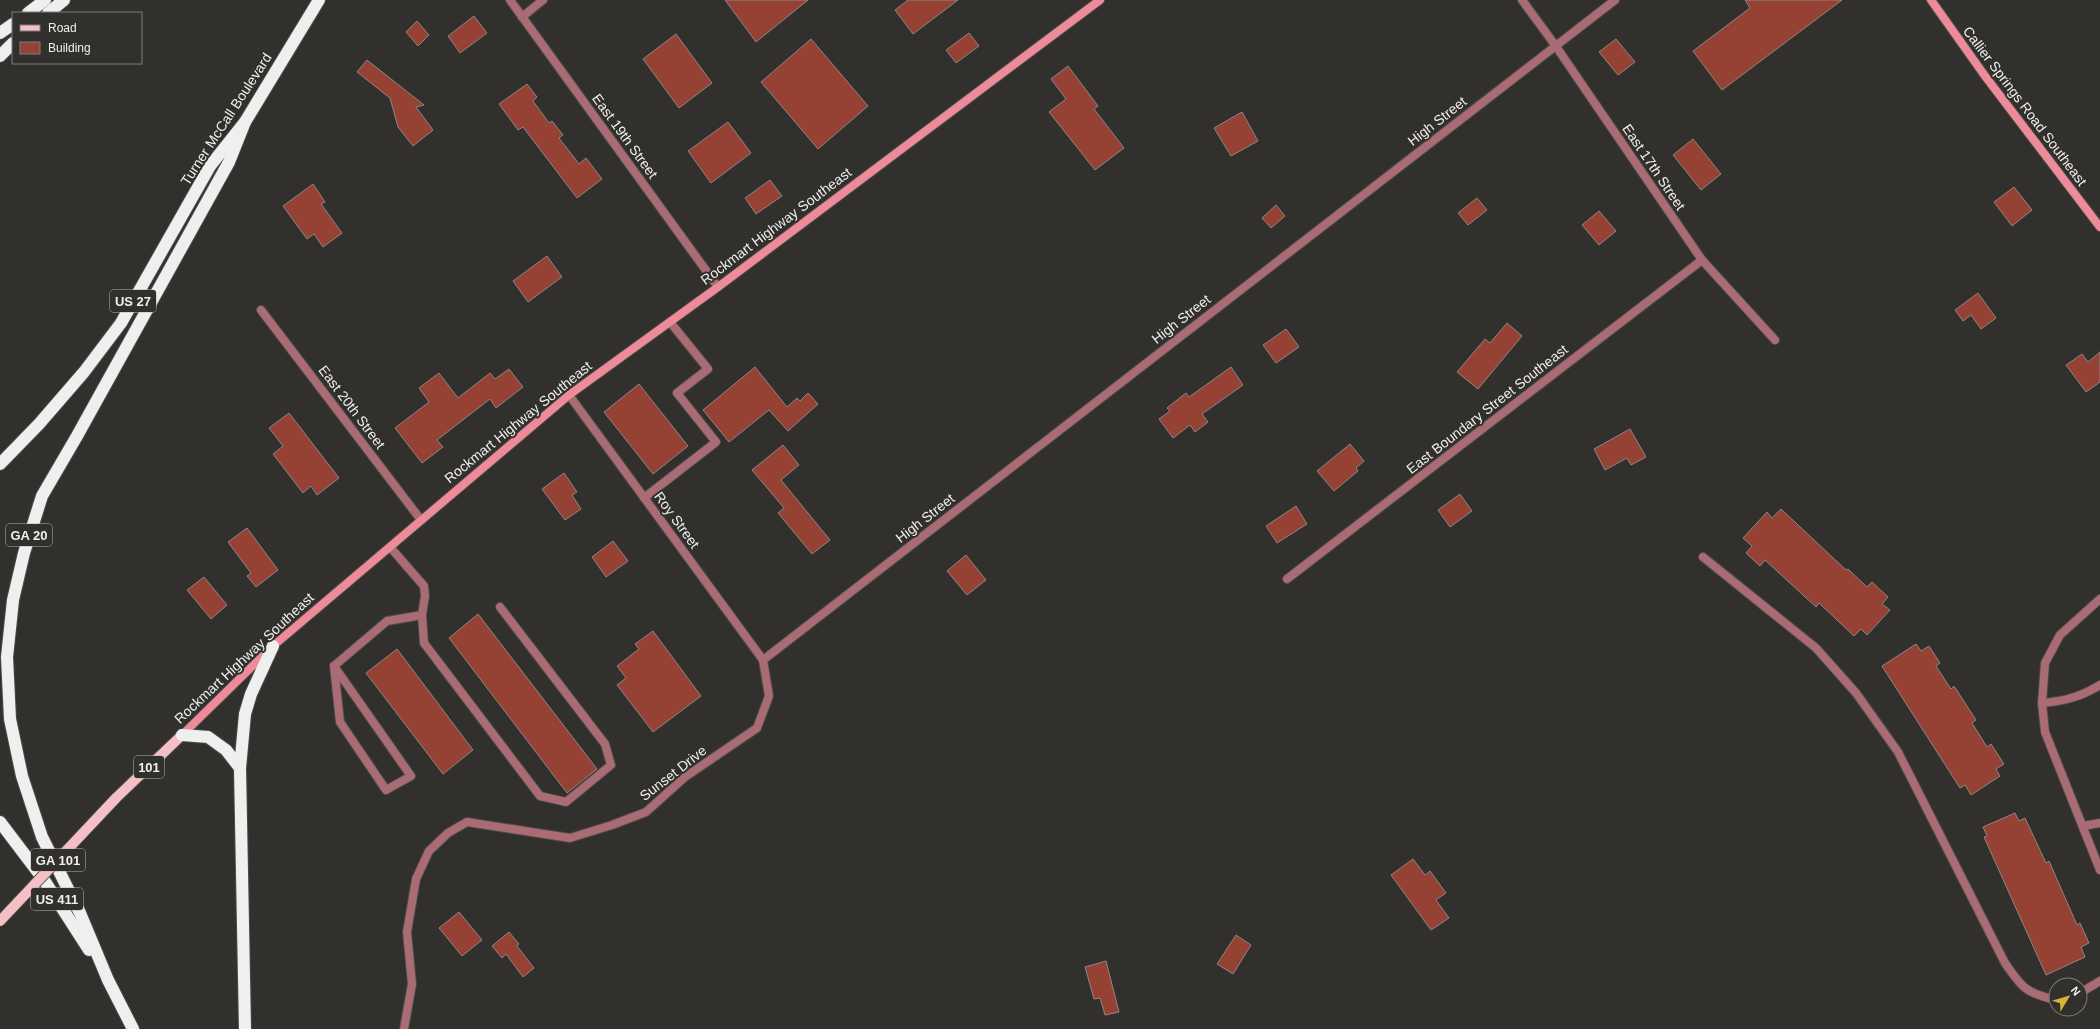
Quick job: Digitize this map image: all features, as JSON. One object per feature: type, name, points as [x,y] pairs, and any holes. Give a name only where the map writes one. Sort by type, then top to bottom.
[{"type":"highway","points":[[29,12],[45,0]]},
{"type":"highway","points":[[49,12],[64,0]]},
{"type":"highway","name":"Turner McCall Boulevard","points":[[0,464],[39,424],[84,372],[121,323],[210,166],[245,122],[319,0]]},
{"type":"highway","points":[[0,34],[12,25]]},
{"type":"highway","points":[[0,56],[12,44]]},
{"type":"highway","name":"GA 20","points":[[108,980],[80,913],[42,837],[22,776],[10,719],[7,658],[13,600],[24,553],[42,496],[77,436],[229,162],[245,122]]},
{"type":"highway","points":[[246,1029],[240,768],[245,714],[251,694],[273,646]]},
{"type":"highway","points":[[182,735],[208,737],[226,750],[240,768]]},
{"type":"highway","name":"US 411","points":[[0,822],[44,880],[108,980],[133,1029]]},
{"type":"main road","name":"Rockmart Highway Southeast","points":[[0,922],[116,798],[273,646],[421,520],[569,396],[718,287],[1100,0]]},
{"type":"main road","name":"Callier Springs Road Southeast","points":[[1931,0],[1985,76],[2100,226]]},
{"type":"street","name":"East 19th Street","points":[[510,0],[718,287]]},
{"type":"street","points":[[522,17],[543,0]]},
{"type":"street","name":"East 17th Street","points":[[1522,0],[1555,45],[1702,260],[1775,340]]},
{"type":"street","name":"High Street","points":[[763,660],[1555,45],[1616,0]]},
{"type":"street","name":"East Boundary Street Southeast","points":[[1287,579],[1702,260]]},
{"type":"street","name":"East 20th Street","points":[[261,310],[421,520]]},
{"type":"street","points":[[644,498],[716,442],[677,392],[708,369],[670,322]]},
{"type":"street","name":"Roy Street","points":[[569,396],[763,660]]},
{"type":"street","points":[[390,547],[424,586],[425,596],[422,615],[424,643],[540,796],[566,802],[611,765],[605,744],[500,607]]},
{"type":"street","points":[[1703,557],[1816,648],[1856,694],[1898,752],[2006,963],[2020,986],[2038,996],[2048,998]]},
{"type":"street","points":[[2100,599],[2060,635],[2045,663],[2042,703],[2045,732],[2100,870]]},
{"type":"street","points":[[334,666],[387,621],[422,615]]},
{"type":"street","name":"Sunset Drive","points":[[404,1029],[412,984],[407,932],[416,879],[429,851],[448,833],[467,822],[570,838],[612,825],[646,812],[685,777],[757,728],[769,696],[763,660]]},
{"type":"street","points":[[334,666],[411,776],[386,790],[340,722],[334,666]]},
{"type":"street","points":[[2042,703],[2066,701],[2077,698],[2100,685]]},
{"type":"street","points":[[2082,826],[2100,823]]},
{"type":"street","points":[[2088,988],[2100,981]]},
{"type":"building","points":[[725,0],[808,0],[756,42]]},
{"type":"building","points":[[908,0],[958,0],[913,34],[895,10]]},
{"type":"building","points":[[1745,0],[1842,0],[1722,90],[1693,51],[1750,8]]},
{"type":"building","points":[[474,16],[487,33],[460,53],[448,36]]},
{"type":"building","points":[[417,21],[429,35],[418,46],[406,32]]},
{"type":"building","points":[[969,33],[979,46],[956,63],[946,50]]},
{"type":"building","points":[[676,34],[712,83],[679,108],[643,59]]},
{"type":"building","points":[[811,39],[868,106],[818,149],[761,82]]},
{"type":"building","points":[[1616,39],[1635,62],[1618,75],[1599,52]]},
{"type":"building","points":[[367,60],[424,105],[416,107],[433,130],[413,146],[398,127],[390,98],[357,72]]},
{"type":"building","points":[[1068,66],[1098,106],[1094,109],[1124,148],[1095,170],[1049,112],[1066,99],[1051,79]]},
{"type":"building","points":[[527,84],[537,97],[533,101],[549,123],[552,121],[563,135],[559,138],[579,164],[586,158],[602,179],[577,198],[523,127],[518,130],[499,104]]},
{"type":"building","points":[[1242,112],[1258,141],[1231,156],[1214,128]]},
{"type":"building","points":[[728,122],[751,153],[711,183],[688,151]]},
{"type":"building","points":[[1693,139],[1721,174],[1701,190],[1673,155]]},
{"type":"building","points":[[770,180],[782,196],[756,214],[745,198]]},
{"type":"building","points":[[313,184],[325,202],[321,204],[342,233],[323,247],[314,234],[307,239],[283,206]]},
{"type":"building","points":[[2014,187],[2032,210],[2012,226],[1994,202]]},
{"type":"building","points":[[1477,198],[1487,210],[1468,225],[1458,213]]},
{"type":"building","points":[[1276,205],[1285,216],[1271,228],[1262,218]]},
{"type":"building","points":[[1599,211],[1616,231],[1599,245],[1582,225]]},
{"type":"building","points":[[547,256],[562,277],[528,302],[513,281]]},
{"type":"building","points":[[1978,293],[1996,318],[1981,329],[1971,315],[1963,321],[1955,310]]},
{"type":"building","points":[[1507,323],[1522,336],[1478,389],[1457,372],[1485,339],[1490,343]]},
{"type":"building","points":[[1286,329],[1299,347],[1276,363],[1263,345]]},
{"type":"building","points":[[2100,352],[2100,382],[2086,392],[2066,365],[2082,354],[2088,362]]},
{"type":"building","points":[[755,367],[787,407],[797,398],[800,401],[808,393],[818,404],[788,431],[769,410],[729,442],[703,410]]},
{"type":"building","points":[[1231,367],[1243,385],[1202,414],[1208,422],[1195,432],[1190,425],[1173,438],[1159,419],[1170,411],[1167,408],[1186,393],[1189,397]]},
{"type":"building","points":[[509,369],[523,387],[496,408],[490,399],[437,440],[443,447],[422,463],[395,428],[429,402],[419,388],[439,373],[458,398],[490,373],[495,379]]},
{"type":"building","points":[[639,384],[688,446],[653,474],[604,412]]},
{"type":"building","points":[[289,413],[339,478],[317,495],[311,486],[303,493],[273,454],[283,446],[269,428]]},
{"type":"building","points":[[1630,429],[1646,457],[1631,465],[1627,458],[1605,470],[1594,449]]},
{"type":"building","points":[[1350,444],[1364,461],[1356,468],[1358,471],[1334,491],[1317,471]]},
{"type":"building","points":[[783,445],[799,465],[781,480],[830,540],[812,554],[778,513],[784,508],[752,470]]},
{"type":"building","points":[[564,473],[577,492],[572,495],[581,509],[565,520],[542,489]]},
{"type":"building","points":[[1460,494],[1472,511],[1450,527],[1438,510]]},
{"type":"building","points":[[1296,506],[1307,524],[1277,543],[1266,526]]},
{"type":"building","points":[[1781,509],[1846,570],[1848,569],[1867,587],[1872,582],[1888,597],[1882,604],[1890,610],[1867,635],[1861,629],[1854,636],[1819,603],[1816,607],[1765,560],[1760,566],[1746,553],[1752,546],[1743,538],[1767,512],[1772,518]]},
{"type":"building","points":[[247,528],[278,570],[256,587],[247,576],[251,573],[228,542]]},
{"type":"building","points":[[613,541],[628,561],[606,577],[592,557]]},
{"type":"building","points":[[966,555],[986,580],[967,595],[947,571]]},
{"type":"building","points":[[204,577],[227,605],[211,619],[187,590]]},
{"type":"building","points":[[478,614],[597,769],[567,793],[449,638]]},
{"type":"building","points":[[653,631],[701,696],[653,732],[617,685],[626,678],[617,666],[639,649],[635,644]]},
{"type":"building","points":[[1916,644],[1921,651],[1929,646],[1940,663],[1936,666],[1951,689],[1954,686],[1976,720],[1972,723],[1987,747],[1991,744],[2004,764],[1996,769],[2000,776],[1971,795],[1965,785],[1960,788],[1882,666]]},
{"type":"building","points":[[397,649],[473,750],[443,774],[366,673]]},
{"type":"building","points":[[2015,813],[2019,821],[2025,818],[2046,863],[2049,861],[2077,925],[2080,923],[2089,943],[2081,947],[2085,957],[2046,975],[1984,837],[1987,836],[1983,827]]},
{"type":"building","points":[[1413,859],[1425,875],[1430,871],[1446,893],[1436,900],[1449,918],[1431,930],[1391,875]]},
{"type":"building","points":[[459,912],[482,940],[462,956],[439,928]]},
{"type":"building","points":[[509,932],[519,944],[517,946],[534,968],[523,977],[506,954],[502,958],[492,946]]},
{"type":"building","points":[[1236,935],[1251,945],[1233,974],[1217,964]]},
{"type":"building","points":[[1106,961],[1119,1012],[1105,1015],[1100,998],[1094,999],[1085,967]]}]
